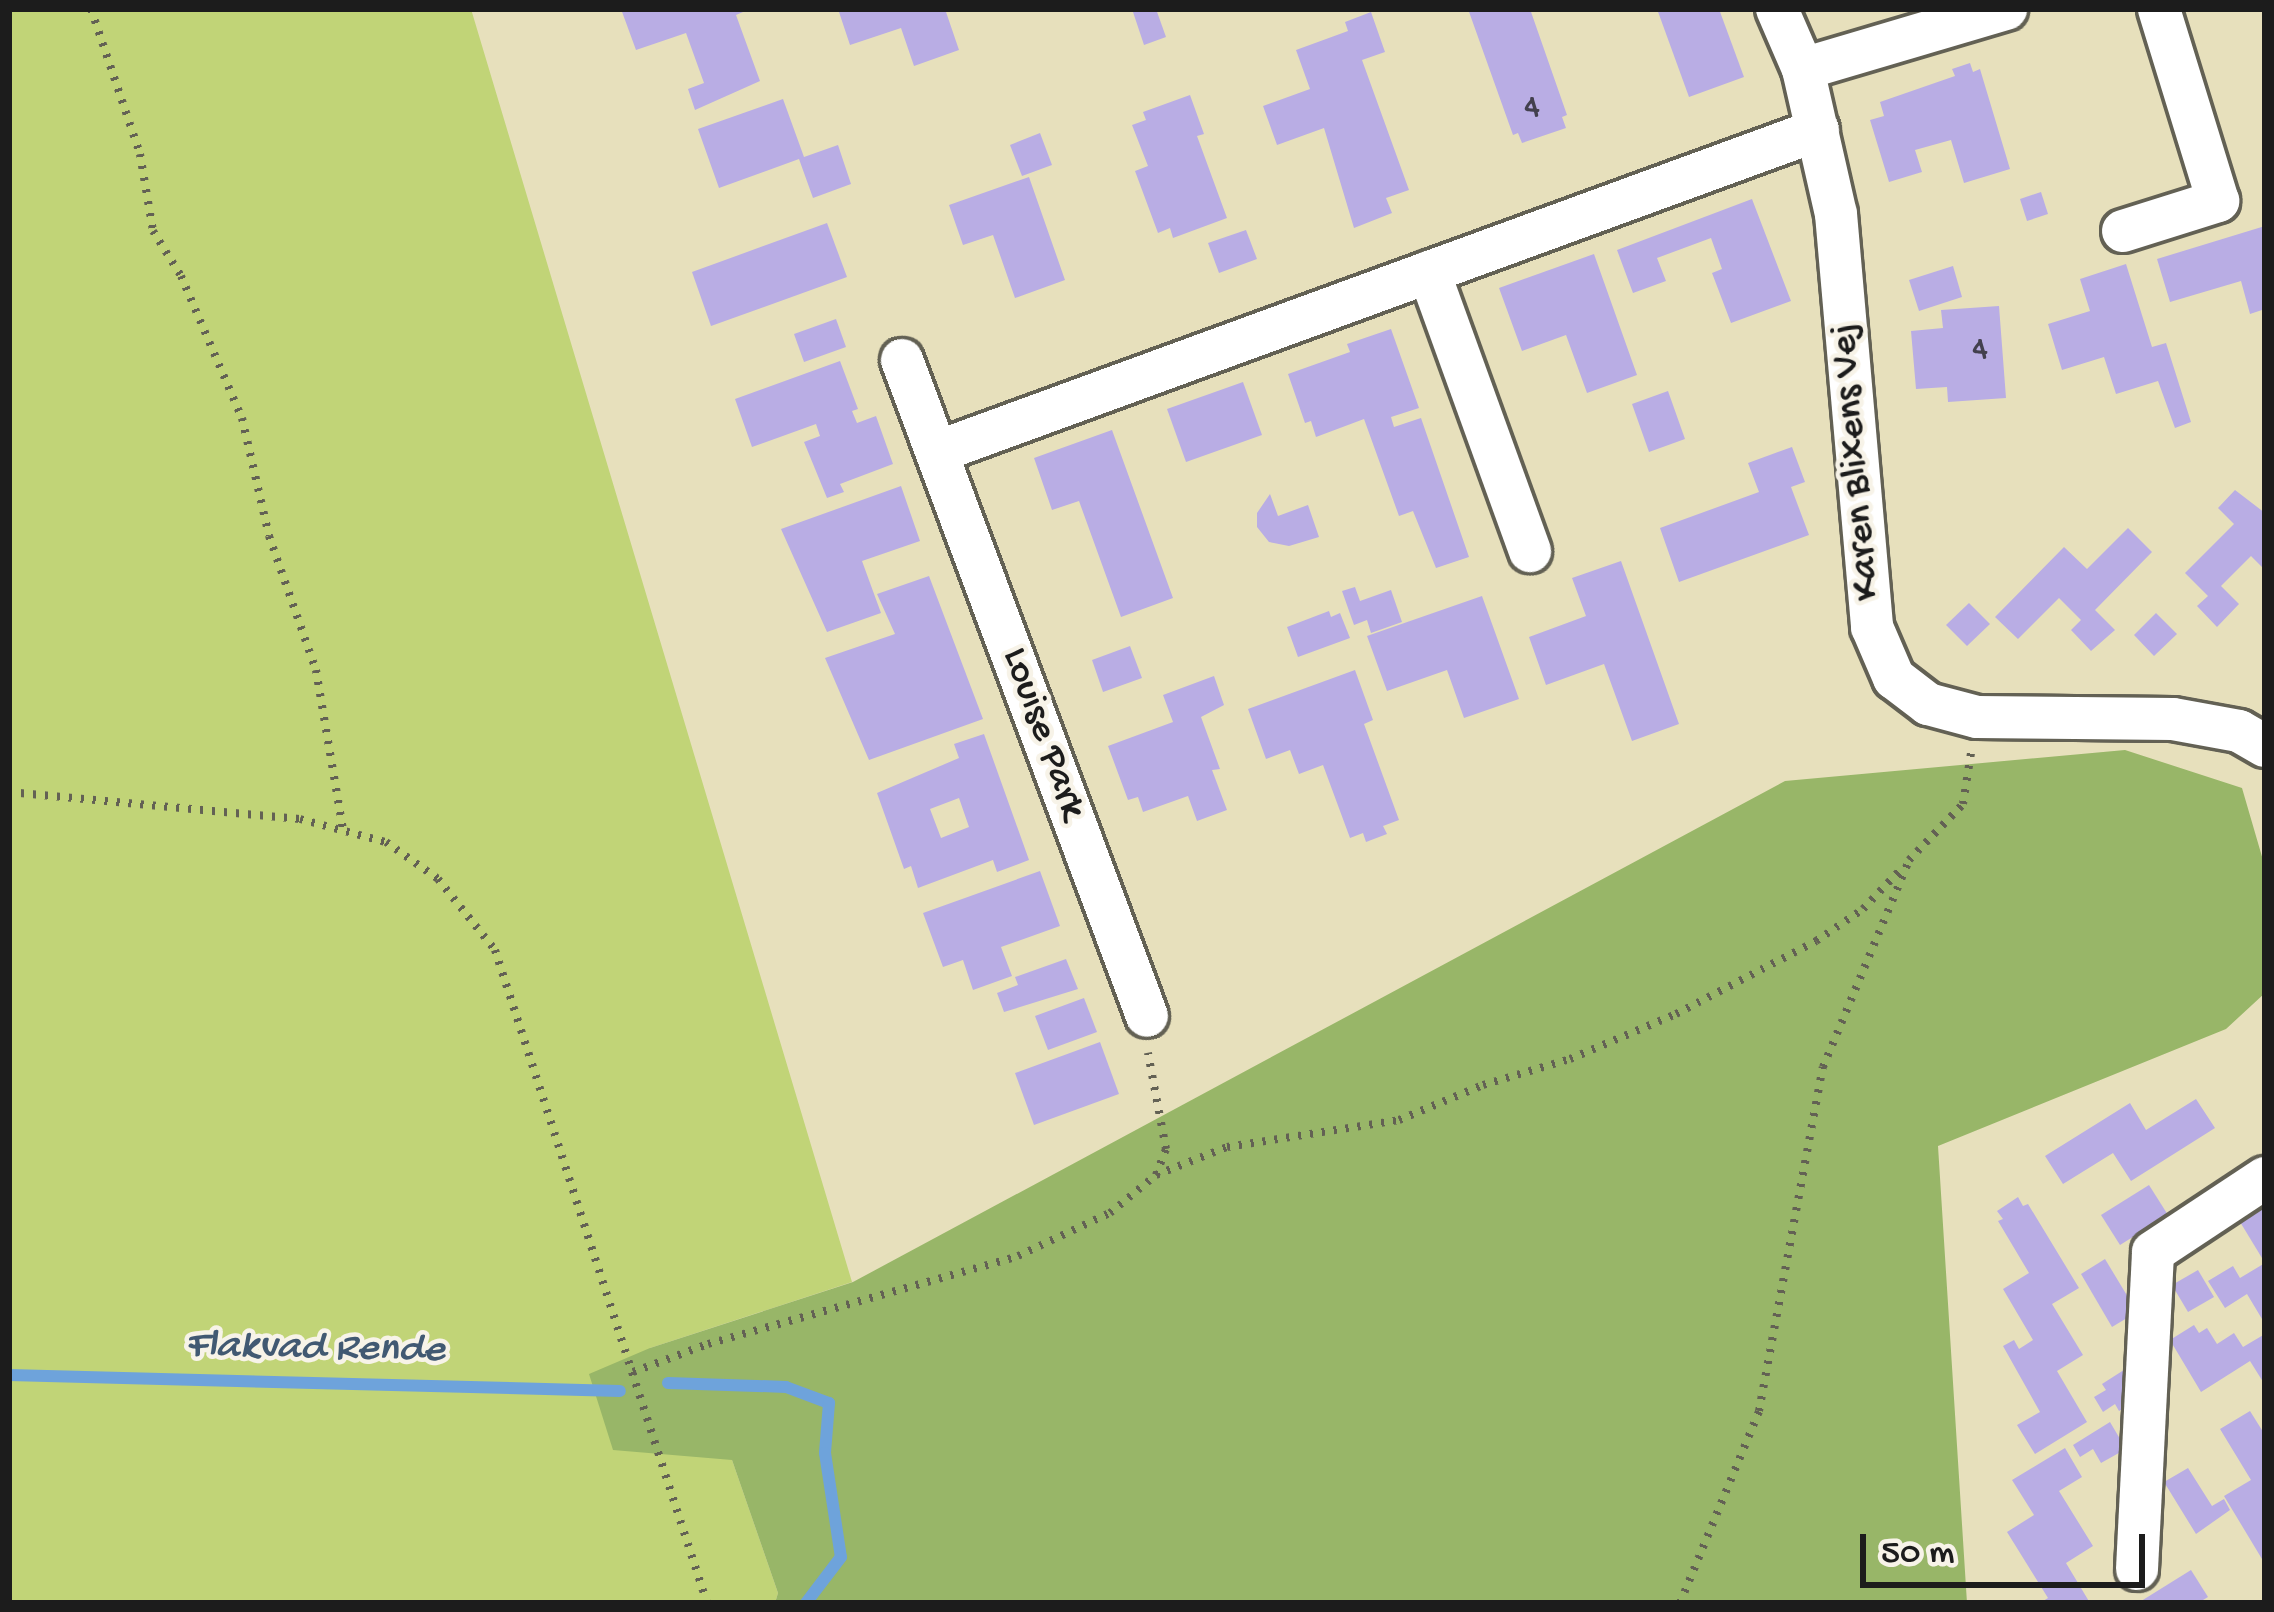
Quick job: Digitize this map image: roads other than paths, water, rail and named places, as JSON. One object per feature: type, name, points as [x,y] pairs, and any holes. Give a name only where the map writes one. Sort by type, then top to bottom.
[{"type":"street","name":"Karen Blixens Vej","points":[[1777,9],[1803,69],[1835,214],[1871,627],[1894,678],[1928,704],[1976,717],[2174,718],[2239,730],[2265,746]]},
{"type":"street","points":[[1803,69],[2006,9]]},
{"type":"street","points":[[2123,231],[2218,201],[2159,9]]},
{"type":"street","points":[[937,452],[1818,130]]},
{"type":"street","points":[[1429,272],[1530,551]]},
{"type":"street","name":"Louise Park","points":[[902,360],[1147,1016]]},
{"type":"street","points":[[2138,1569],[2153,1252],[2265,1178]]},
{"type":"waterway","name":"Flakvad Rende","points":[[9,1375],[620,1391]]},
{"type":"waterway","name":"Flakvad Rende","points":[[668,1383],[786,1387],[829,1403],[825,1453],[841,1557],[806,1603]]}]
